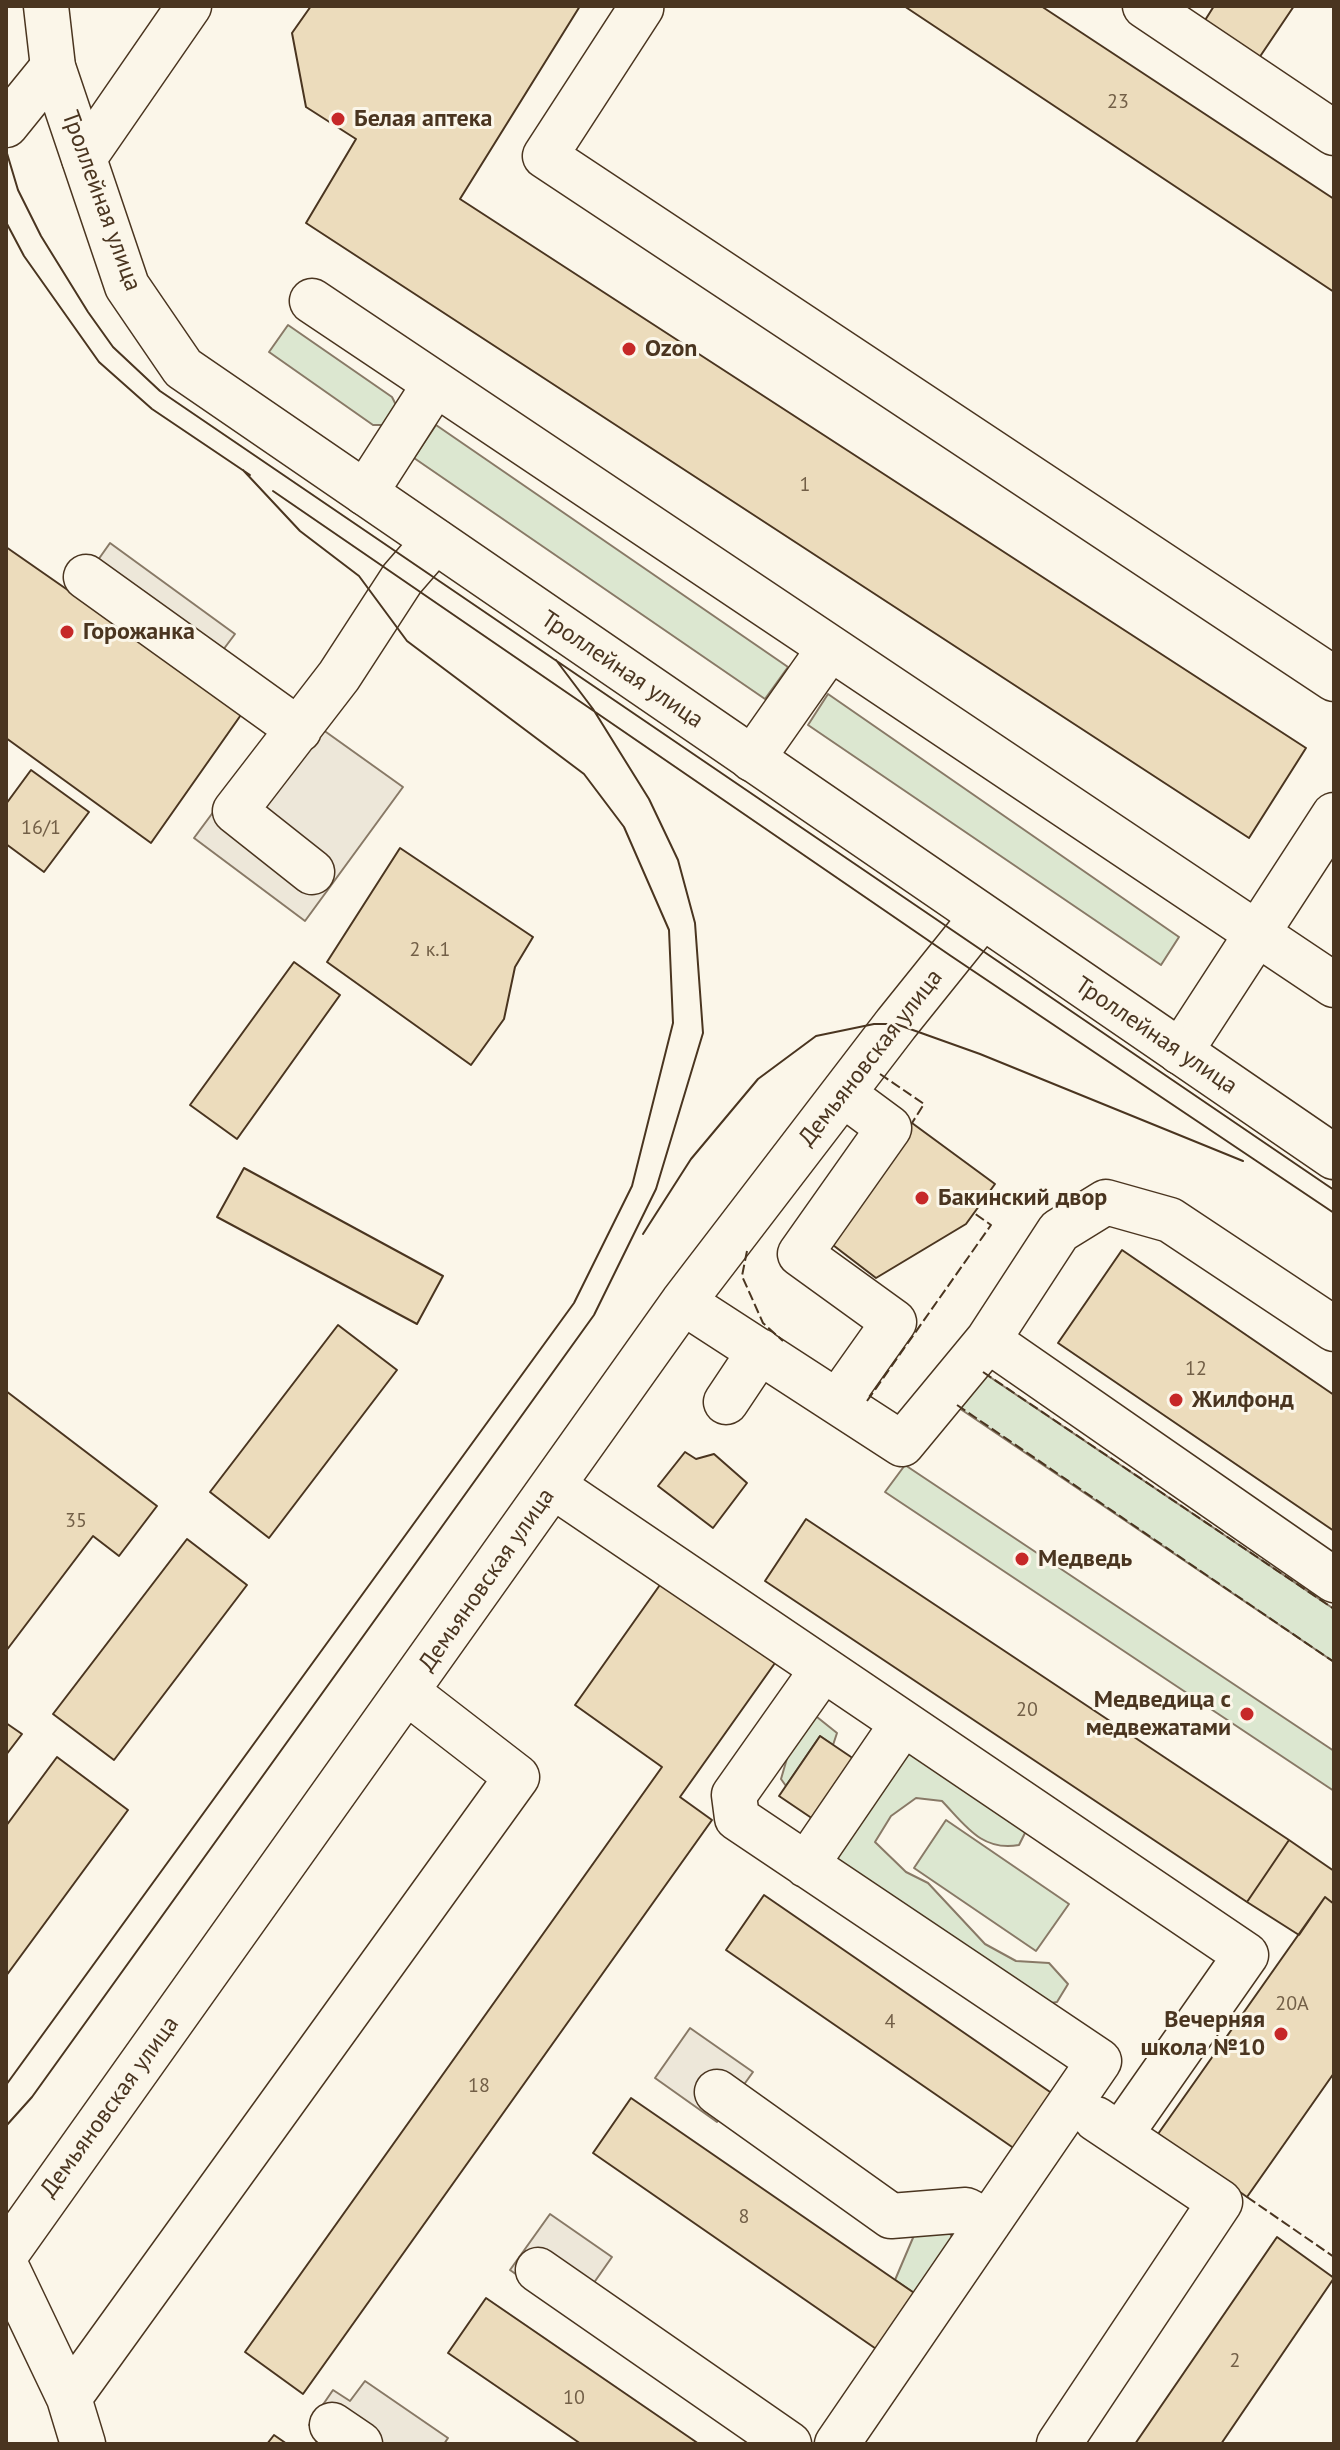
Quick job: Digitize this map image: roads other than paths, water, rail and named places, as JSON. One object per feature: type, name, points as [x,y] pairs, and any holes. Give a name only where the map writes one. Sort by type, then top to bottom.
[{"type":"street","points":[[20,6],[53,67]]},
{"type":"street","points":[[6,125],[53,67],[46,6]]},
{"type":"street","points":[[84,158],[189,6]]},
{"type":"street","points":[[640,6],[545,156],[1334,679]]},
{"type":"street","points":[[1145,6],[1334,133]]},
{"type":"street","name":"Троллейная улица","points":[[53,67],[127,286],[183,368],[1334,1157]]},
{"type":"street","points":[[312,301],[1334,985]]},
{"type":"street","points":[[365,493],[435,384]]},
{"type":"street","points":[[312,872],[235,811],[339,676],[402,579],[435,541]]},
{"type":"street","points":[[86,577],[299,730]]},
{"type":"street","points":[[752,759],[830,648]]},
{"type":"street","points":[[1180,1052],[1334,815]]},
{"type":"street","name":"Демьяновская улица","points":[[6,2254],[683,1302],[982,917]]},
{"type":"street","points":[[838,1401],[894,1322],[800,1254],[889,1128],[843,1094]]},
{"type":"street","points":[[683,1302],[902,1444],[988,1340],[1059,1231],[1106,1202],[1170,1220],[1334,1329]]},
{"type":"street","points":[[988,1340],[1334,1580]]},
{"type":"street","points":[[726,1402],[760,1351]]},
{"type":"street","points":[[553,1486],[1246,1955],[1120,2135]]},
{"type":"street","points":[[823,1669],[734,1795],[737,1818],[1099,2061],[837,2444]]},
{"type":"street","points":[[69,2398],[517,1777],[407,1692]]},
{"type":"street","points":[[806,1865],[903,1723]]},
{"type":"street","points":[[717,2092],[891,2216],[966,2210],[989,2222]]},
{"type":"street","points":[[1059,2444],[1220,2202],[1071,2102]]},
{"type":"street","points":[[6,2266],[69,2398],[83,2444]]},
{"type":"street","points":[[538,2270],[789,2444]]},
{"type":"tram line","points":[[6,150],[18,190],[41,236],[88,312],[113,347],[160,391],[1334,1190]]},
{"type":"tram line","points":[[6,222],[24,256],[99,362],[152,409],[250,475]]},
{"type":"tram line","points":[[6,2085],[574,1303],[632,1186],[673,1023],[669,930],[624,827],[584,774],[407,641],[359,576],[300,531],[243,470]]},
{"type":"tram line","points":[[273,491],[951,956],[1334,1213]]},
{"type":"tram line","points":[[6,2126],[32,2097],[594,1315],[656,1189],[703,1033],[695,923],[678,860],[649,799],[593,709],[556,660]]},
{"type":"tram line","points":[[643,1234],[691,1159],[758,1079],[816,1036],[874,1024],[896,1024],[980,1054],[1243,1161]]},
{"type":"place","name":"Белая аптека","points":[[338,119]]},
{"type":"place","name":"Ozon","points":[[629,349]]},
{"type":"place","name":"Горожанка","points":[[67,632]]},
{"type":"place","name":"Бакинский двор","points":[[922,1198]]},
{"type":"place","name":"Жилфонд","points":[[1176,1400]]},
{"type":"place","name":"Медведь","points":[[1022,1559]]},
{"type":"place","name":"Медведица с медвежатами","points":[[1247,1714]]},
{"type":"place","name":"Вечерняя школа №10","points":[[1281,2034]]}]
